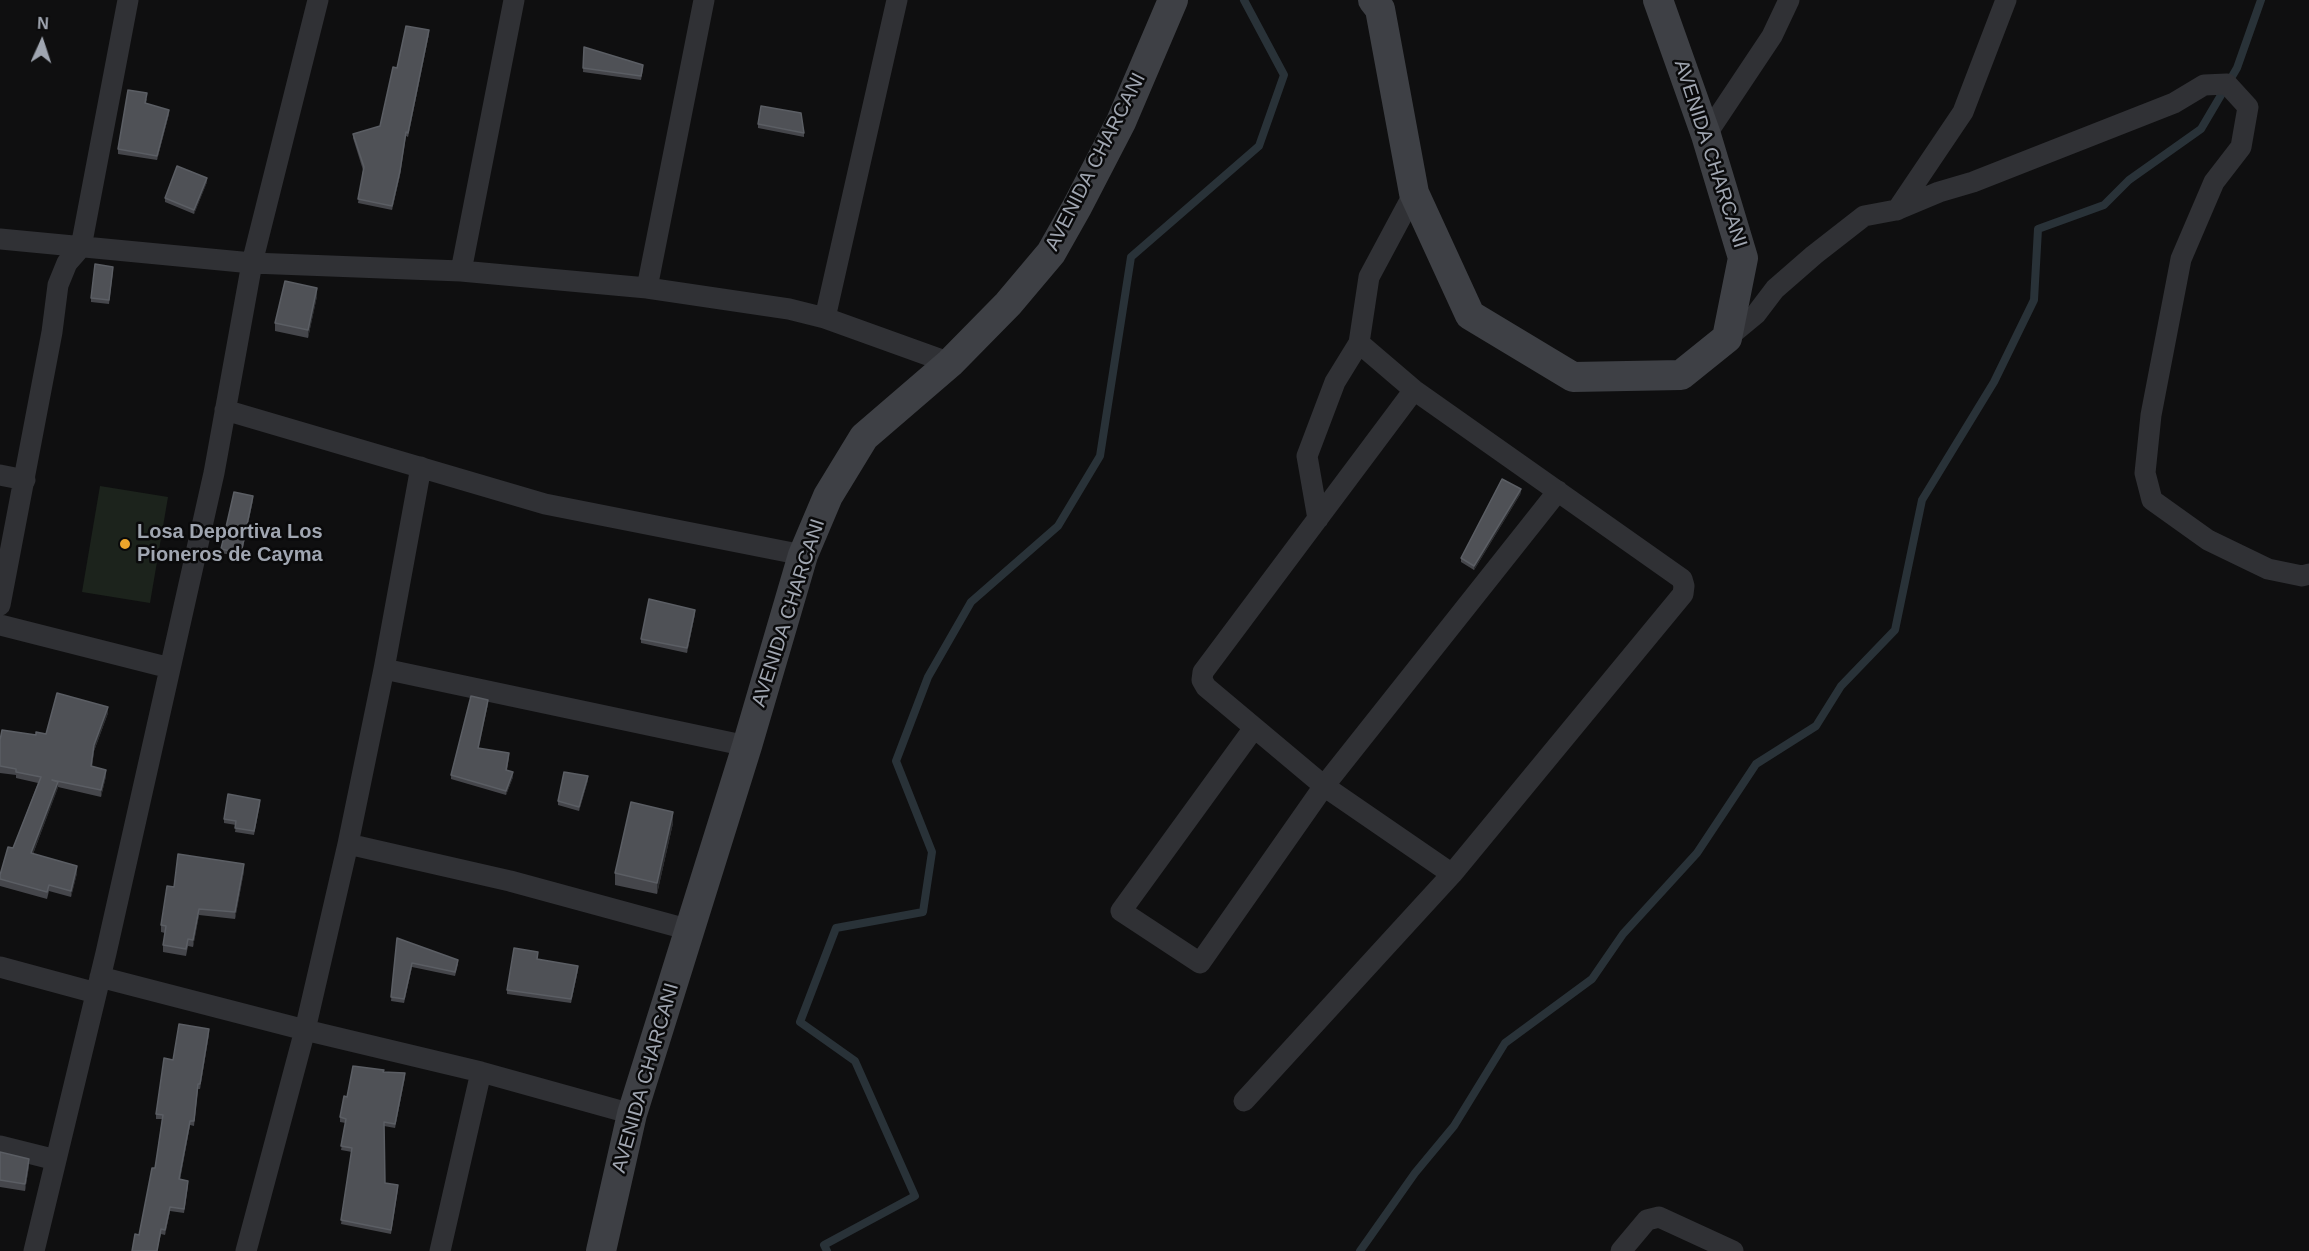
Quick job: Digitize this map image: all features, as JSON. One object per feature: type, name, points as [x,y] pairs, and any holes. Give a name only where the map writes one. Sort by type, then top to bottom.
[{"type":"main road","name":"AVENIDA CHARCANI","points":[[601,1251],[632,1114],[747,746],[803,555],[828,496],[864,437],[950,363],[1008,304],[1051,254],[1121,122],[1173,0]]},
{"type":"main road","points":[[1373,0],[1380,9],[1414,193],[1470,315],[1573,377],[1681,375],[1727,338]]},
{"type":"main road","name":"AVENIDA CHARCANI","points":[[1658,0],[1706,135],[1743,258],[1727,338]]},
{"type":"street","points":[[0,605],[52,332],[58,285],[67,264],[81,247],[128,0]]},
{"type":"street","points":[[34,1251],[98,985],[214,473],[252,263],[318,0]]},
{"type":"street","points":[[461,271],[514,0]]},
{"type":"street","points":[[647,288],[704,0]]},
{"type":"street","points":[[825,318],[897,0]]},
{"type":"street","points":[[1706,135],[1772,36],[1789,0]]},
{"type":"street","points":[[1896,210],[1962,112],[2006,0]]},
{"type":"street","points":[[1727,338],[1756,314],[1775,289],[1864,216],[1896,210],[1939,192],[1973,182],[2174,103],[2204,86],[2227,84],[2248,107],[2241,147],[2214,182],[2181,259],[2151,415],[2145,473],[2152,500],[2208,540],[2268,569],[2302,576],[2309,574]]},
{"type":"street","points":[[1318,519],[1307,456],[1335,382],[1359,343],[1369,278],[1414,193]]},
{"type":"street","points":[[0,239],[252,263],[461,271],[647,288],[789,309],[825,318],[950,363]]},
{"type":"street","points":[[1244,1101],[1452,874],[1683,594],[1682,579],[1414,390],[1359,343]]},
{"type":"street","points":[[1414,390],[1203,672],[1202,680],[1206,687],[1324,786],[1452,874]]},
{"type":"street","points":[[225,410],[545,504],[803,555]]},
{"type":"street","points":[[246,1251],[305,1030],[348,844],[384,669],[421,467]]},
{"type":"street","points":[[0,475],[25,480]]},
{"type":"street","points":[[1254,728],[1121,911],[1200,963],[1324,786],[1558,491]]},
{"type":"street","points":[[0,625],[170,668]]},
{"type":"street","points":[[384,669],[747,746]]},
{"type":"street","points":[[348,844],[510,881],[690,930]]},
{"type":"street","points":[[0,967],[98,985],[305,1030],[481,1072],[632,1114]]},
{"type":"street","points":[[440,1251],[481,1072]]},
{"type":"street","points":[[0,1146],[56,1160]]},
{"type":"street","points":[[1621,1251],[1647,1220],[1659,1217],[1733,1251]]},
{"type":"shaded area","name":"Losa Deportiva Los Pioneros de Cayma","points":[[100,486],[168,497],[150,603],[82,592]]},
{"type":"building","points":[[406,26],[429,30],[392,206],[358,199],[364,167],[353,134],[380,126],[393,67],[397,68]]},
{"type":"building","points":[[584,47],[643,65],[641,76],[583,68]]},
{"type":"building","points":[[128,90],[147,93],[145,103],[169,110],[157,156],[118,149]]},
{"type":"building","points":[[761,106],[801,113],[804,133],[758,124]]},
{"type":"building","points":[[177,166],[207,178],[194,210],[165,198]]},
{"type":"building","points":[[95,264],[113,267],[109,300],[91,298]]},
{"type":"building","points":[[285,281],[317,288],[308,330],[275,323]]},
{"type":"building","points":[[1502,479],[1521,489],[1474,566],[1461,558]]},
{"type":"building","points":[[234,492],[253,496],[241,553],[221,549]]},
{"type":"building","points":[[649,599],[695,610],[687,648],[641,639]]},
{"type":"building","points":[[57,693],[108,707],[94,745],[91,766],[106,770],[101,790],[52,780],[58,782],[31,853],[77,866],[71,891],[49,885],[47,892],[0,879],[8,847],[13,848],[41,777],[0,766],[0,740],[2,730],[36,735],[36,732],[46,734]]},
{"type":"building","points":[[471,696],[488,700],[478,748],[509,753],[506,770],[513,772],[506,791],[451,775]]},
{"type":"building","points":[[564,772],[588,776],[579,807],[558,801]]},
{"type":"building","points":[[228,794],[260,800],[254,831],[235,828],[236,821],[224,819]]},
{"type":"building","points":[[631,802],[673,812],[657,883],[615,873]]},
{"type":"building","points":[[178,854],[244,864],[235,912],[199,909],[193,940],[188,939],[186,949],[163,945],[166,926],[161,925],[167,886],[174,887]]},
{"type":"building","points":[[397,938],[458,960],[455,972],[412,963],[404,999],[391,997]]},
{"type":"building","points":[[514,948],[538,952],[537,959],[578,966],[571,999],[507,990]]},
{"type":"building","points":[[179,1024],[209,1029],[200,1084],[198,1084],[194,1121],[190,1121],[179,1179],[188,1181],[184,1209],[170,1207],[165,1230],[161,1229],[157,1251],[132,1251],[135,1234],[139,1235],[152,1168],[155,1168],[163,1115],[156,1114],[164,1058],[173,1060]]},
{"type":"building","points":[[353,1066],[384,1070],[383,1072],[405,1073],[395,1124],[384,1122],[385,1183],[398,1185],[391,1230],[341,1220],[352,1148],[341,1146],[346,1119],[340,1117],[344,1096],[347,1097]]},
{"type":"building","points":[[0,1152],[29,1159],[25,1184],[0,1180]]},
{"type":"waterway","points":[[827,1251],[824,1245],[915,1196],[855,1061],[800,1022],[836,928],[923,912],[932,852],[896,761],[928,677],[971,602],[1058,526],[1100,456],[1131,257],[1259,146],[1284,75],[1244,0]]},
{"type":"waterway","points":[[1360,1251],[1415,1173],[1454,1126],[1505,1043],[1592,979],[1623,934],[1697,853],[1756,764],[1816,726],[1841,686],[1895,630],[1922,500],[1994,382],[2034,300],[2038,229],[2104,205],[2129,180],[2201,129],[2237,68],[2261,0]]},
{"type":"place","name":"Losa Deportiva Los Pioneros de Cayma","points":[[125,544]]}]
